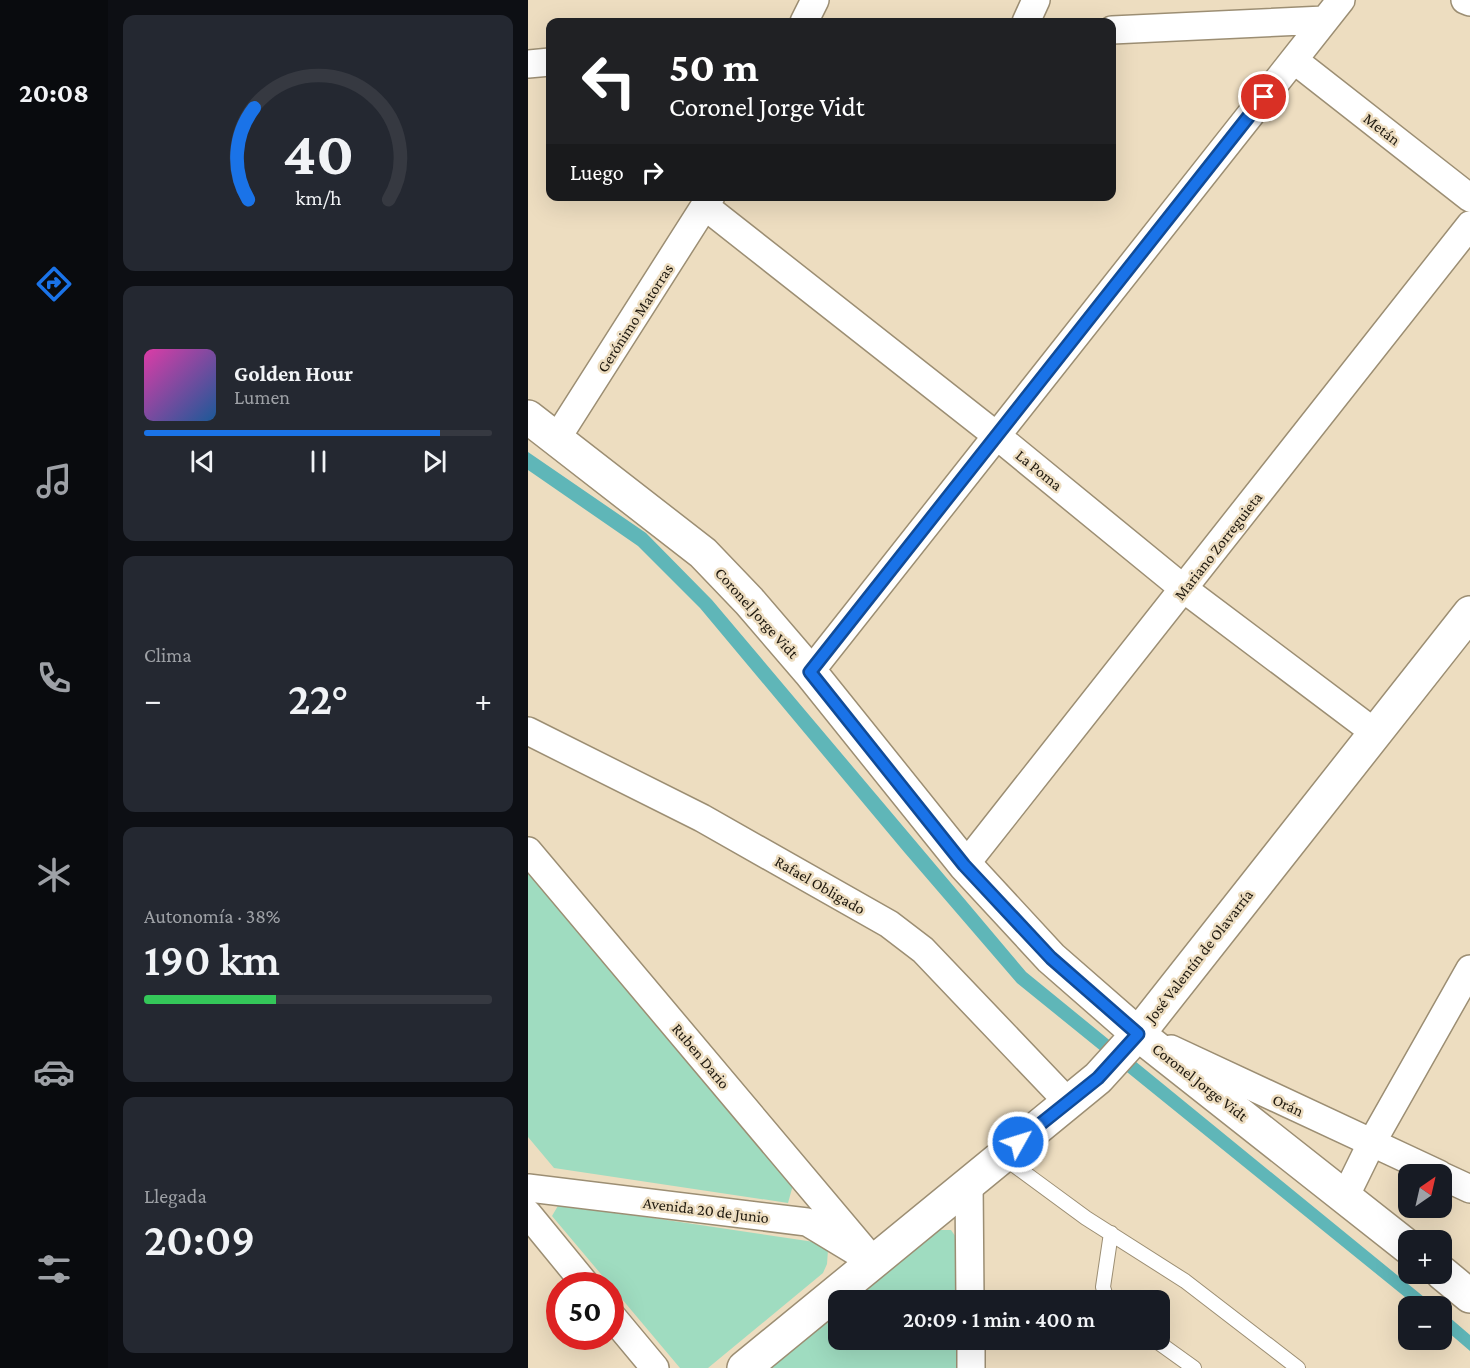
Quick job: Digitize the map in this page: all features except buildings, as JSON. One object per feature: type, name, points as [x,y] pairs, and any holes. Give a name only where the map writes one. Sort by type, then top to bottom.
[{"type":"main road","name":"Coronel Jorge Vidt","points":[[528,417],[703,553],[749,601],[810,672],[964,865],[1051,958],[1133,1040],[1398,1239]]},
{"type":"main road","name":"José Valentín de Olavarría","points":[[744,1368],[1001,1155],[1098,1078],[1133,1040],[1470,613]]},
{"type":"main road","points":[[1452,1281],[1470,1296]]},
{"type":"street","points":[[806,18],[814,0]]},
{"type":"street","points":[[1028,18],[1036,0]]},
{"type":"street","points":[[810,672],[1341,0]]},
{"type":"street","points":[[1465,0],[1470,2]]},
{"type":"street","points":[[1116,30],[1324,20]]},
{"type":"street","name":"Metán","points":[[1294,60],[1470,198]]},
{"type":"street","points":[[528,64],[546,62]]},
{"type":"street","name":"La Poma","points":[[709,202],[1184,589],[1374,732]]},
{"type":"street","name":"Gerónimo Matorras","points":[[557,438],[709,202]]},
{"type":"street","name":"Mariano Zorreguieta","points":[[964,865],[1470,225]]},
{"type":"street","name":"Rafael Obligado","points":[[528,731],[702,818],[889,924],[923,950],[1067,1101]]},
{"type":"street","name":"Ruben Dario","points":[[528,850],[874,1262]]},
{"type":"street","points":[[1345,1197],[1371,1144],[1470,969]]},
{"type":"street","name":"Orán","points":[[1133,1040],[1416,1164]]},
{"type":"street","name":"Orán","points":[[1452,1181],[1470,1189]]},
{"type":"street","points":[[969,1182],[970,1290]]},
{"type":"street","name":"Avenida 20 de Junio","points":[[528,1188],[807,1222],[874,1262]]},
{"type":"street","points":[[528,1214],[576,1272]]},
{"type":"street","points":[[624,1331],[655,1368]]},
{"type":"street","points":[[971,1350],[971,1368]]},
{"type":"lane","points":[[1001,1155],[1086,1218],[1185,1281],[1298,1368]]},
{"type":"lane","points":[[1104,1290],[1111,1233]]},
{"type":"lane","points":[[1169,1350],[1194,1368]]},
{"type":"green space","points":[[528,870],[793,1185],[788,1203],[554,1168],[528,1137]]},
{"type":"green space","points":[[559,1204],[821,1243],[828,1250],[827,1264],[823,1273],[708,1368],[680,1368],[624,1302],[624,1272],[599,1272],[552,1216]]},
{"type":"green space","points":[[938,1230],[951,1230],[958,1240],[958,1290],[864,1290]]},
{"type":"green space","points":[[828,1320],[828,1350],[958,1350],[958,1368],[771,1368]]},
{"type":"water","points":[[528,452],[646,533],[712,600],[1026,972],[1398,1276],[1398,1284],[1408,1284],[1423,1296],[1404,1296],[1017,983],[700,608],[638,546],[528,470]]},
{"type":"water","points":[[1452,1320],[1470,1335],[1470,1351],[1452,1336]]},
{"type":"route","points":[[1018,1142],[1098,1078],[1138,1034],[1051,958],[964,865],[810,672],[1264,97]]}]
